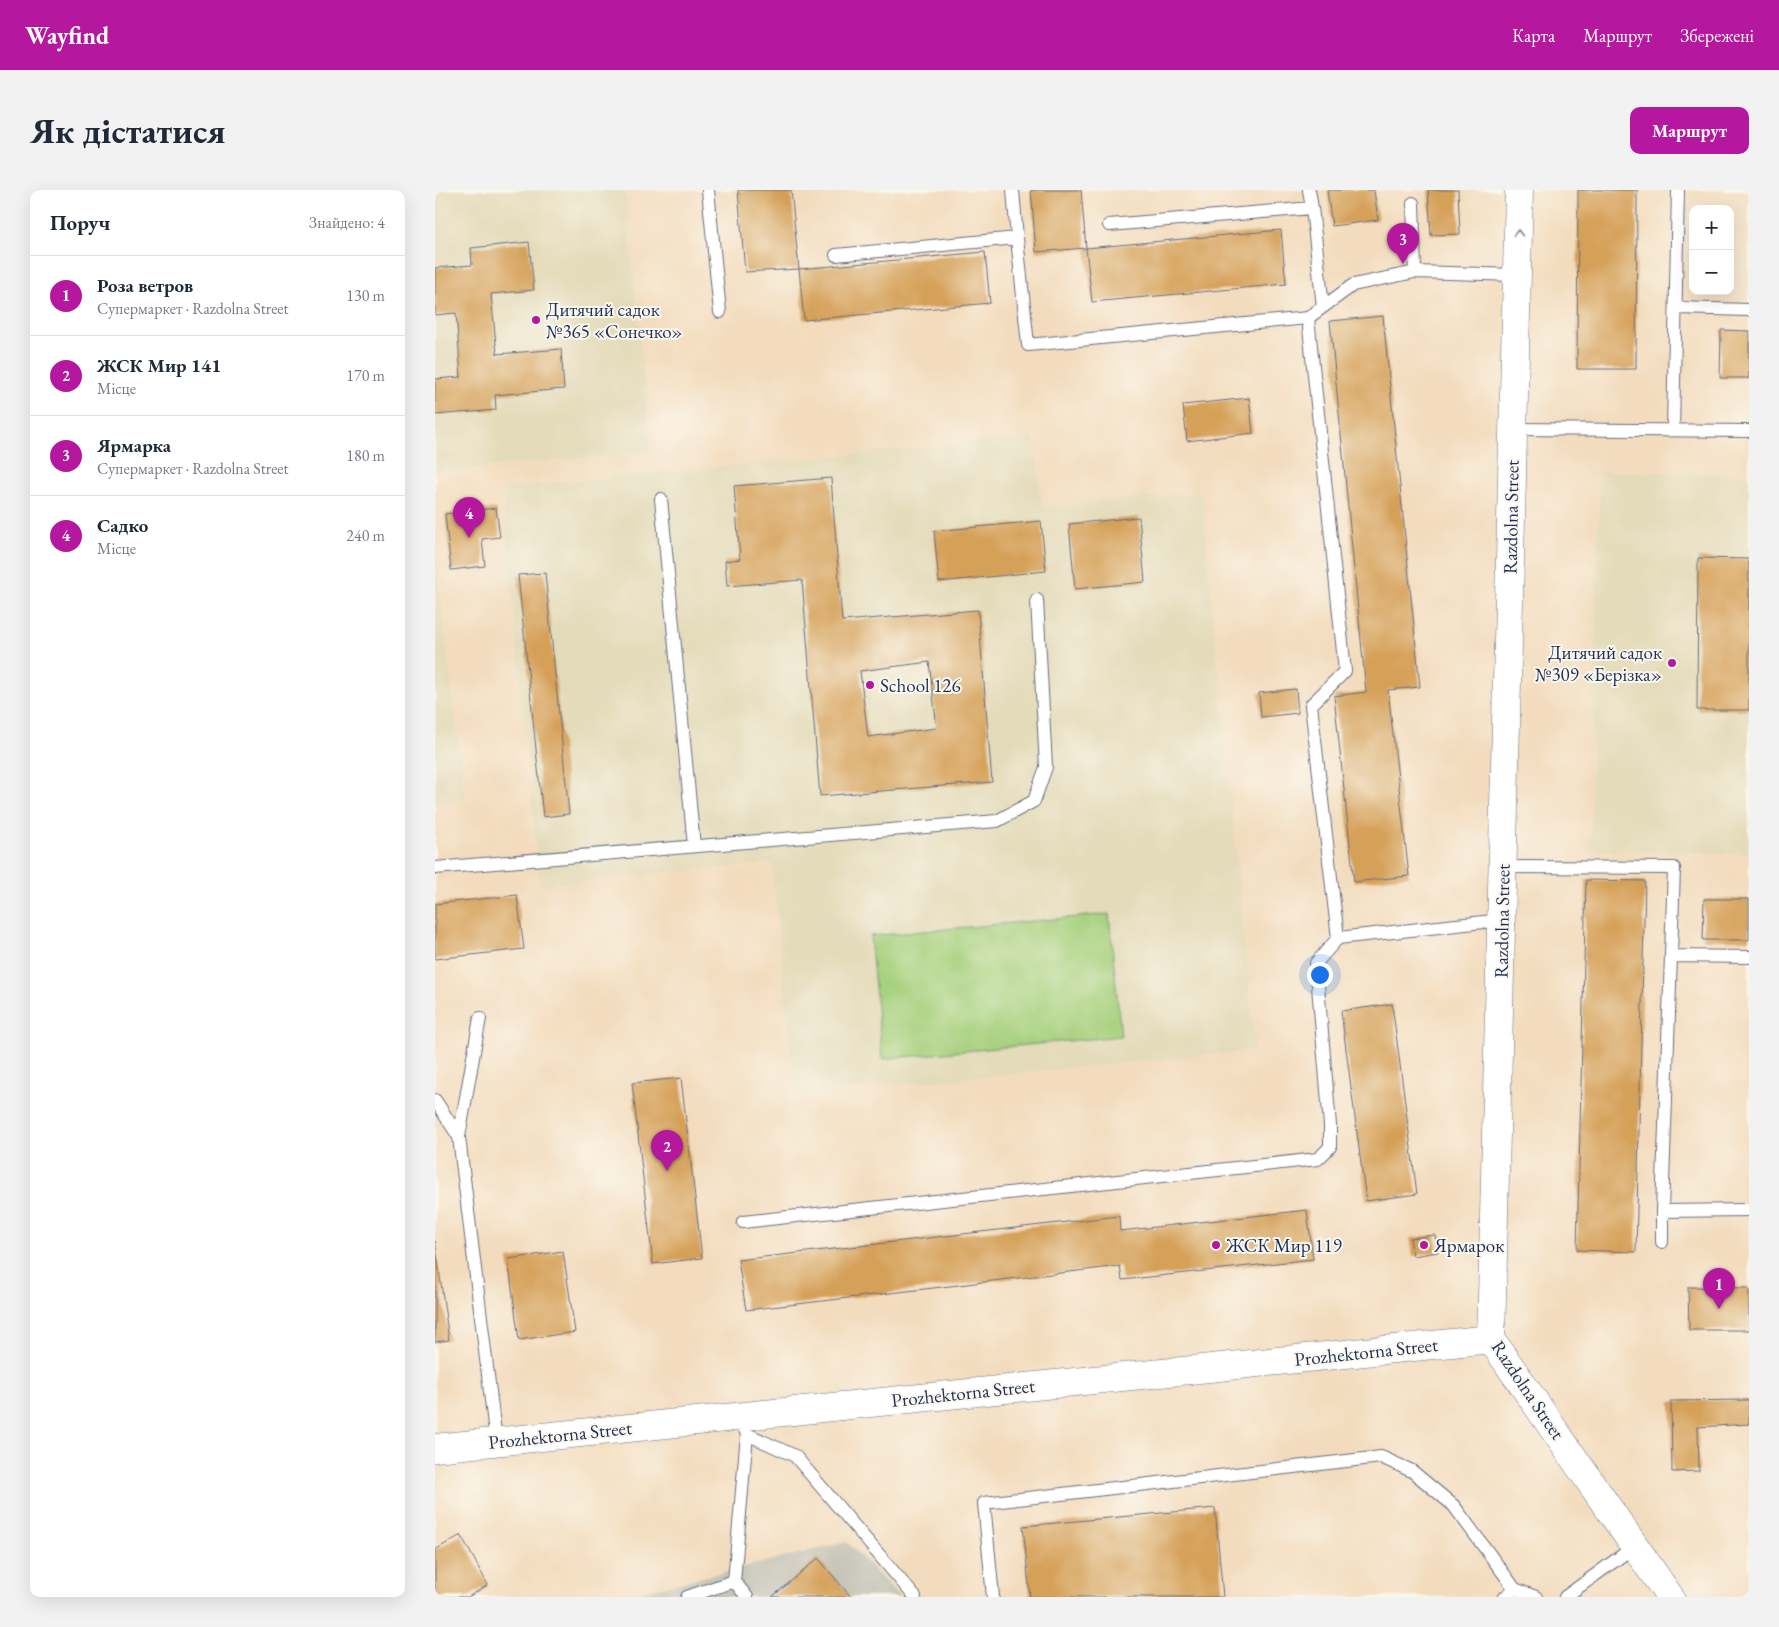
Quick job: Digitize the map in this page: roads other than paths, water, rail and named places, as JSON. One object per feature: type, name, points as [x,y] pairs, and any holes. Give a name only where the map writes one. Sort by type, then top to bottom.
[{"type":"street","name":"Razdolna Street","points":[[1519,190],[1491,1340],[1670,1597]]},
{"type":"street","name":"Prozhektorna Street","points":[[435,1448],[496,1441],[743,1425],[1491,1340]]},
{"type":"lane","points":[[708,190],[720,312]]},
{"type":"lane","points":[[1013,190],[1028,345],[1308,318],[1353,285],[1415,272],[1517,275]]},
{"type":"lane","points":[[1309,190],[1323,307]]},
{"type":"lane","points":[[1673,430],[1679,190]]},
{"type":"lane","points":[[1413,202],[1415,272]]},
{"type":"lane","points":[[1109,225],[1312,208]]},
{"type":"lane","points":[[835,255],[1017,238]]},
{"type":"lane","points":[[1676,308],[1749,310]]},
{"type":"lane","points":[[1308,318],[1345,670],[1311,706],[1337,938]]},
{"type":"lane","points":[[1513,429],[1749,430]]},
{"type":"lane","points":[[661,499],[693,846]]},
{"type":"lane","points":[[435,868],[997,821],[1034,801],[1047,767],[1037,600]]},
{"type":"lane","points":[[1503,867],[1674,868],[1661,1211],[1662,1242]]},
{"type":"lane","points":[[743,1222],[1318,1159],[1330,1147],[1330,1125],[1316,963],[1337,938],[1501,920]]},
{"type":"lane","points":[[1671,956],[1749,957]]},
{"type":"lane","points":[[480,1018],[459,1137],[496,1441]]},
{"type":"lane","points":[[435,1100],[459,1137]]},
{"type":"lane","points":[[1661,1211],[1749,1210]]},
{"type":"lane","points":[[747,1597],[734,1581],[743,1425],[795,1456],[915,1597]]},
{"type":"lane","points":[[993,1597],[984,1503],[1381,1457],[1412,1471],[1454,1506],[1510,1593],[1536,1597]]},
{"type":"lane","points":[[1565,1597],[1635,1546]]},
{"type":"lane","points":[[687,1597],[734,1581]]},
{"type":"place","name":"Ярмарка","points":[[1403,264]]},
{"type":"place","name":"Дитячий садок №365 «Сонечко»","points":[[536,320]]},
{"type":"place","name":"Садко","points":[[469,538]]},
{"type":"place","name":"Дитячий садок №309 «Берізка»","points":[[1672,663]]},
{"type":"place","name":"School 126","points":[[870,685]]},
{"type":"place","name":"ЖСК Мир 141","points":[[667,1171]]},
{"type":"place","name":"ЖСК Мир 119","points":[[1216,1245]]},
{"type":"place","name":"Ярмарок","points":[[1424,1245]]},
{"type":"place","name":"Роза ветров","points":[[1719,1309]]}]
